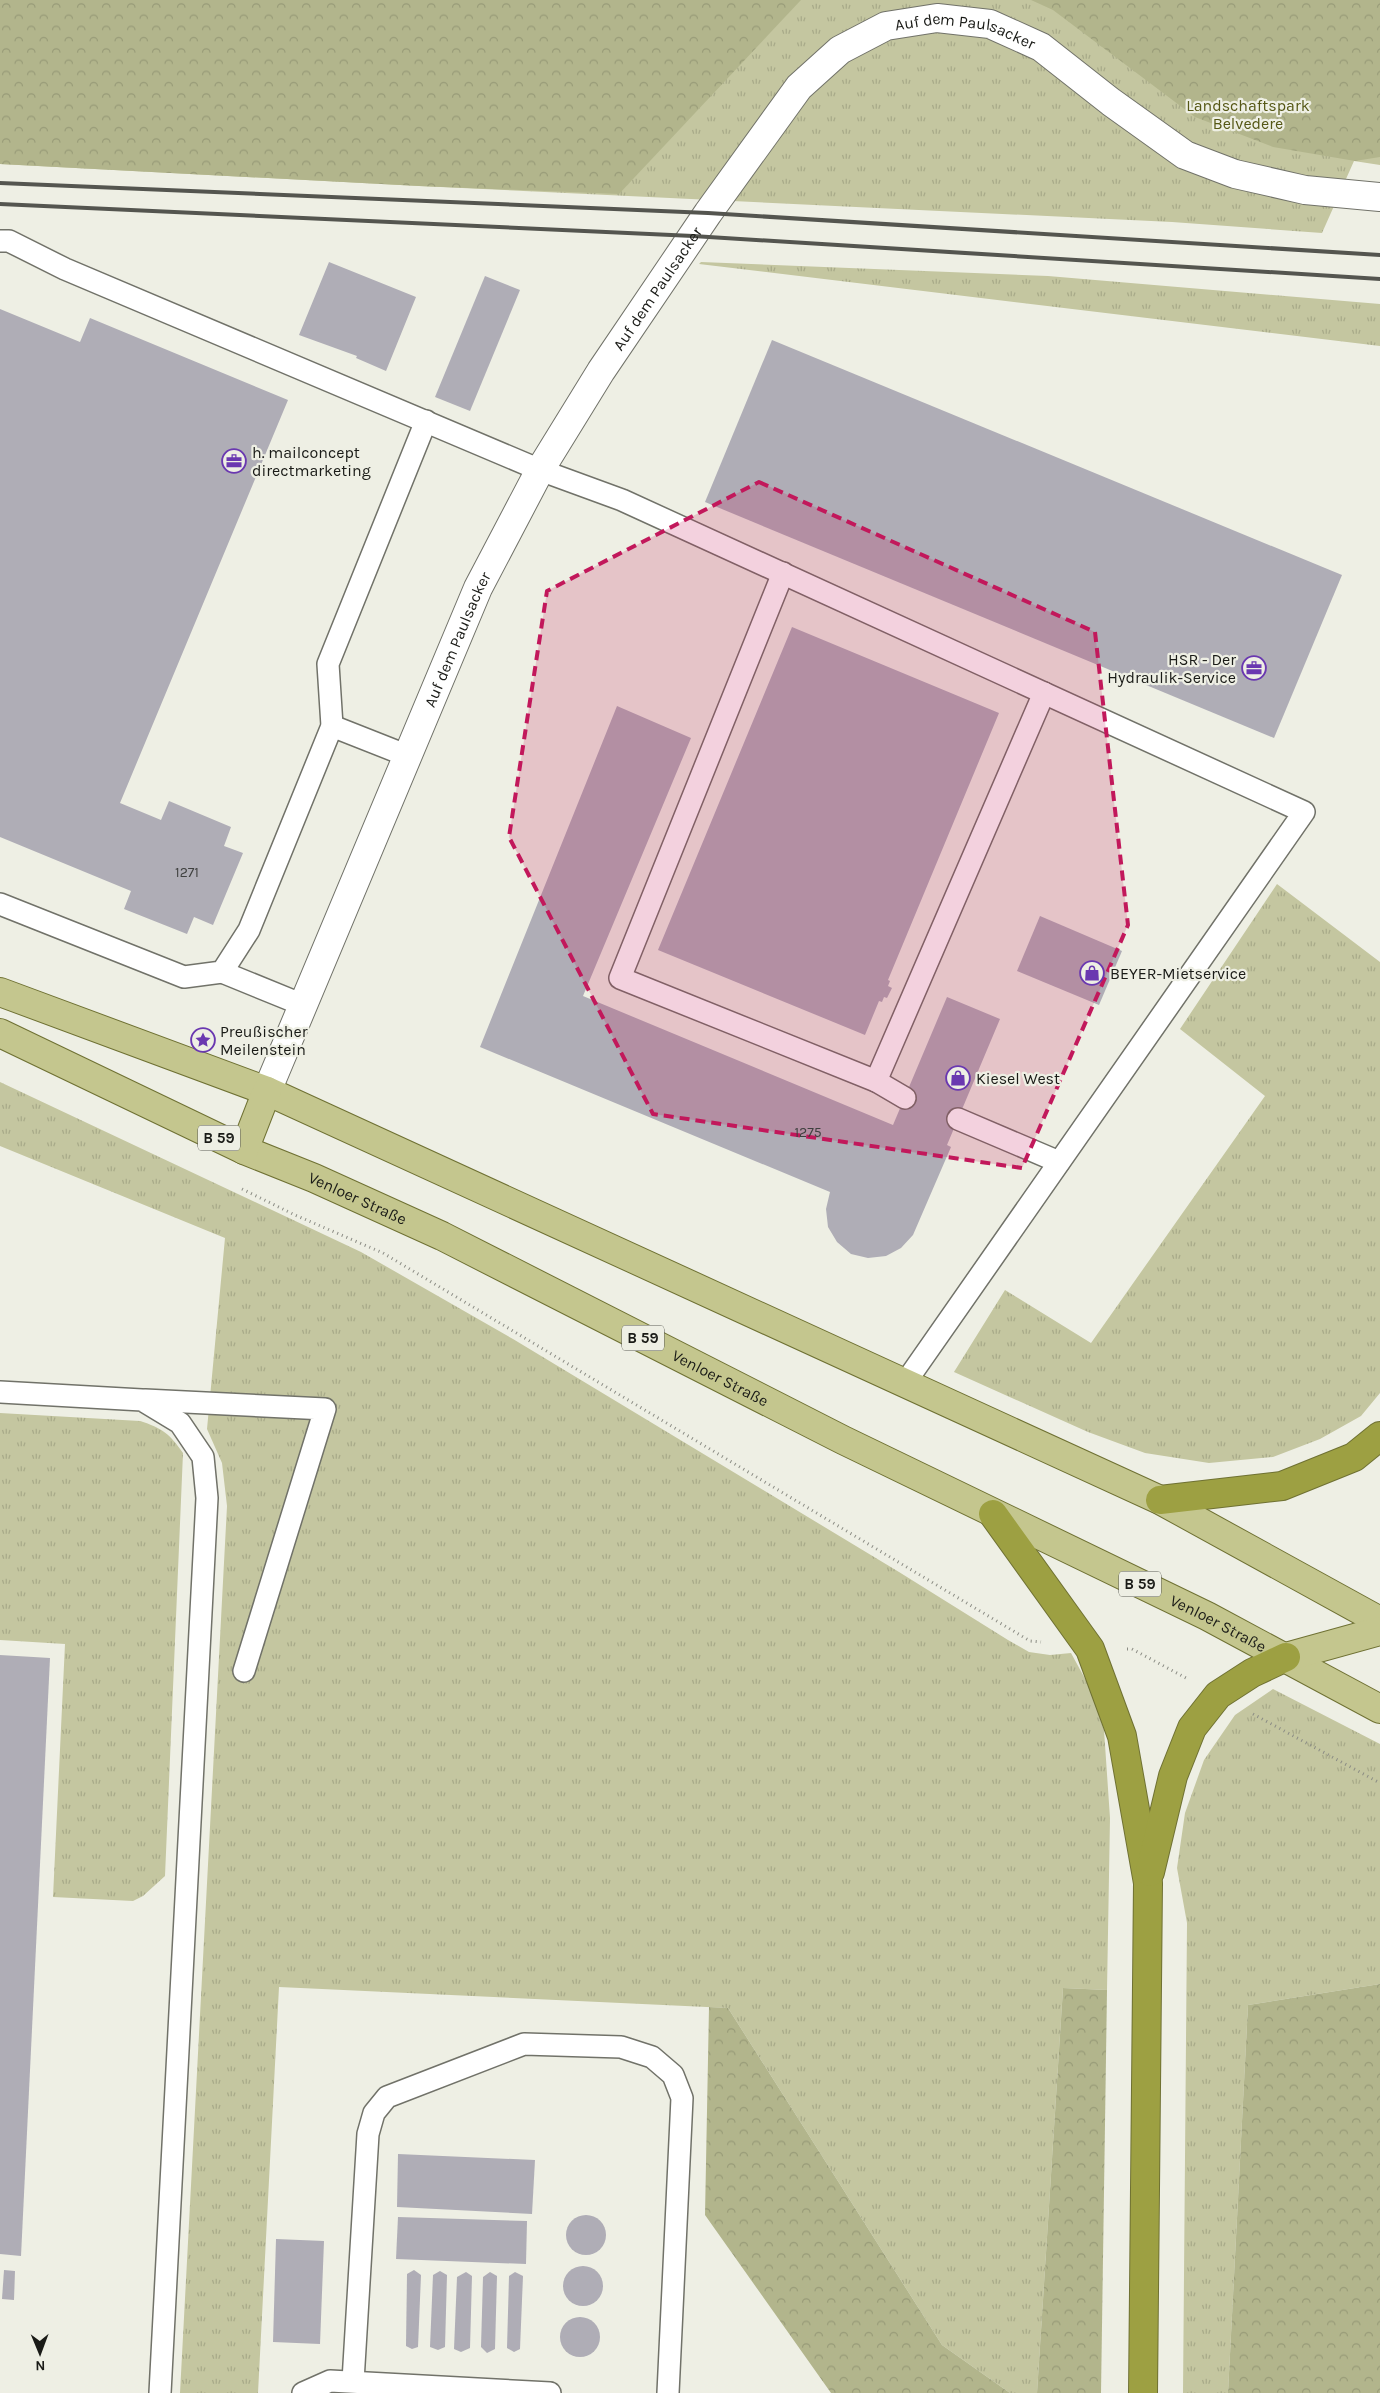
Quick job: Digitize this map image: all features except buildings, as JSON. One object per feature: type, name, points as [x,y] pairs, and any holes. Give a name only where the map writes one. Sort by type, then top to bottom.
[{"type":"highway","points":[[1160,1500],[1282,1486],[1354,1458],[1380,1436]]},
{"type":"highway","points":[[993,1514],[1090,1649],[1122,1736],[1148,1882],[1143,2393]]},
{"type":"highway","points":[[1148,1882],[1173,1776],[1192,1728],[1218,1695],[1252,1673],[1286,1657]]},
{"type":"main road","points":[[0,992],[267,1091],[1160,1500],[1380,1621]]},
{"type":"main road","name":"Venloer Straße","points":[[0,1033],[244,1150],[314,1178],[442,1236],[993,1514],[1207,1616],[1380,1709]]},
{"type":"main road","points":[[244,1150],[267,1091]]},
{"type":"main road","points":[[1286,1657],[1380,1631]]},
{"type":"street","name":"Auf dem Paulsacker","points":[[267,1091],[478,588],[540,470],[607,363],[693,236],[799,87],[840,50],[886,26],[937,18],[990,24],[1041,47],[1111,102],[1184,154],[1235,174],[1305,190],[1380,196]]},
{"type":"lane","points":[[0,241],[9,241],[65,269],[540,470],[622,500],[1304,812],[905,1383]]},
{"type":"lane","points":[[222,972],[249,930],[332,726],[328,664],[426,421]]},
{"type":"lane","points":[[783,573],[620,978],[876,1081],[905,1098]]},
{"type":"lane","points":[[876,1081],[1044,692]]},
{"type":"lane","points":[[332,726],[408,756]]},
{"type":"lane","points":[[0,904],[184,977],[222,972],[303,1005]]},
{"type":"lane","points":[[958,1119],[1059,1162]]},
{"type":"lane","points":[[0,1392],[325,1409],[244,1671]]},
{"type":"lane","points":[[142,1400],[180,1423],[203,1458],[208,1498],[160,2393]]},
{"type":"lane","points":[[353,2382],[368,2134],[374,2113],[387,2097],[524,2044],[611,2046],[621,2047],[652,2057],[673,2075],[682,2098],[668,2393]]},
{"type":"lane","points":[[303,2393],[330,2380],[550,2393]]},
{"type":"path","points":[[236,1186],[295,1215],[382,1253],[1030,1641],[1090,1649],[1132,1649],[1380,1783]]},
{"type":"highlighted area","points":[[759,482],[1095,632],[1128,925],[1022,1168],[653,1114],[509,837],[547,591]]},
{"type":"green space","name":"Landschaftspark Belvedere","points":[[0,0],[1380,0],[1380,165],[1354,161],[1322,233],[1172,222],[0,164]]},
{"type":"green space","points":[[0,0],[801,0],[619,194],[419,186],[0,164]]},
{"type":"green space","points":[[1031,0],[1380,0],[1380,157],[1355,161],[1273,147],[1195,117],[1053,10]]},
{"type":"green space","points":[[701,262],[1048,276],[1380,304],[1380,346],[699,264]]},
{"type":"green space","points":[[1277,884],[1380,962],[1380,1393],[1361,1416],[1320,1439],[1273,1457],[1209,1463],[1145,1453],[1088,1432],[954,1372],[1005,1290],[1091,1343],[1265,1096],[1180,1029]]},
{"type":"green space","points":[[0,1082],[361,1252],[513,1339],[1029,1652],[1050,1655],[1071,1653],[1089,1686],[1104,1730],[1110,1818],[1107,1990],[1063,1988],[1037,2393],[1010,2393],[942,2345],[728,2008],[279,1987],[258,2393],[180,2393],[227,1506],[222,1463],[207,1429],[225,1238],[0,1146]]},
{"type":"green space","points":[[0,1413],[140,1421],[165,1432],[183,1453],[165,1876],[143,1896],[133,1901],[53,1897],[65,1644],[0,1640]]},
{"type":"green space","points":[[1273,1689],[1380,1744],[1380,1984],[1248,2005],[1228,2393],[1183,2393],[1187,1923],[1177,1868],[1185,1813],[1204,1760],[1235,1715]]},
{"type":"green space","points":[[1380,1984],[1380,2393],[1228,2393],[1248,2005]]},
{"type":"green space","points":[[1063,1988],[1107,1990],[1101,2393],[1037,2393]]},
{"type":"green space","points":[[709,2007],[728,2008],[942,2345],[1010,2393],[831,2393],[705,2215]]},
{"type":"railway","points":[[0,183],[708,213],[1380,255]]},
{"type":"railway","points":[[0,204],[693,236],[1380,279]]},
{"type":"place","name":"h. mailconcept directmarketing","points":[[234,461]]},
{"type":"place","name":"HSR - Der Hydraulik-Service","points":[[1254,668]]},
{"type":"place","name":"BEYER-Mietservice","points":[[1092,973]]},
{"type":"place","name":"Preußischer Meilenstein","points":[[203,1040]]},
{"type":"place","name":"Kiesel West","points":[[958,1078]]}]
